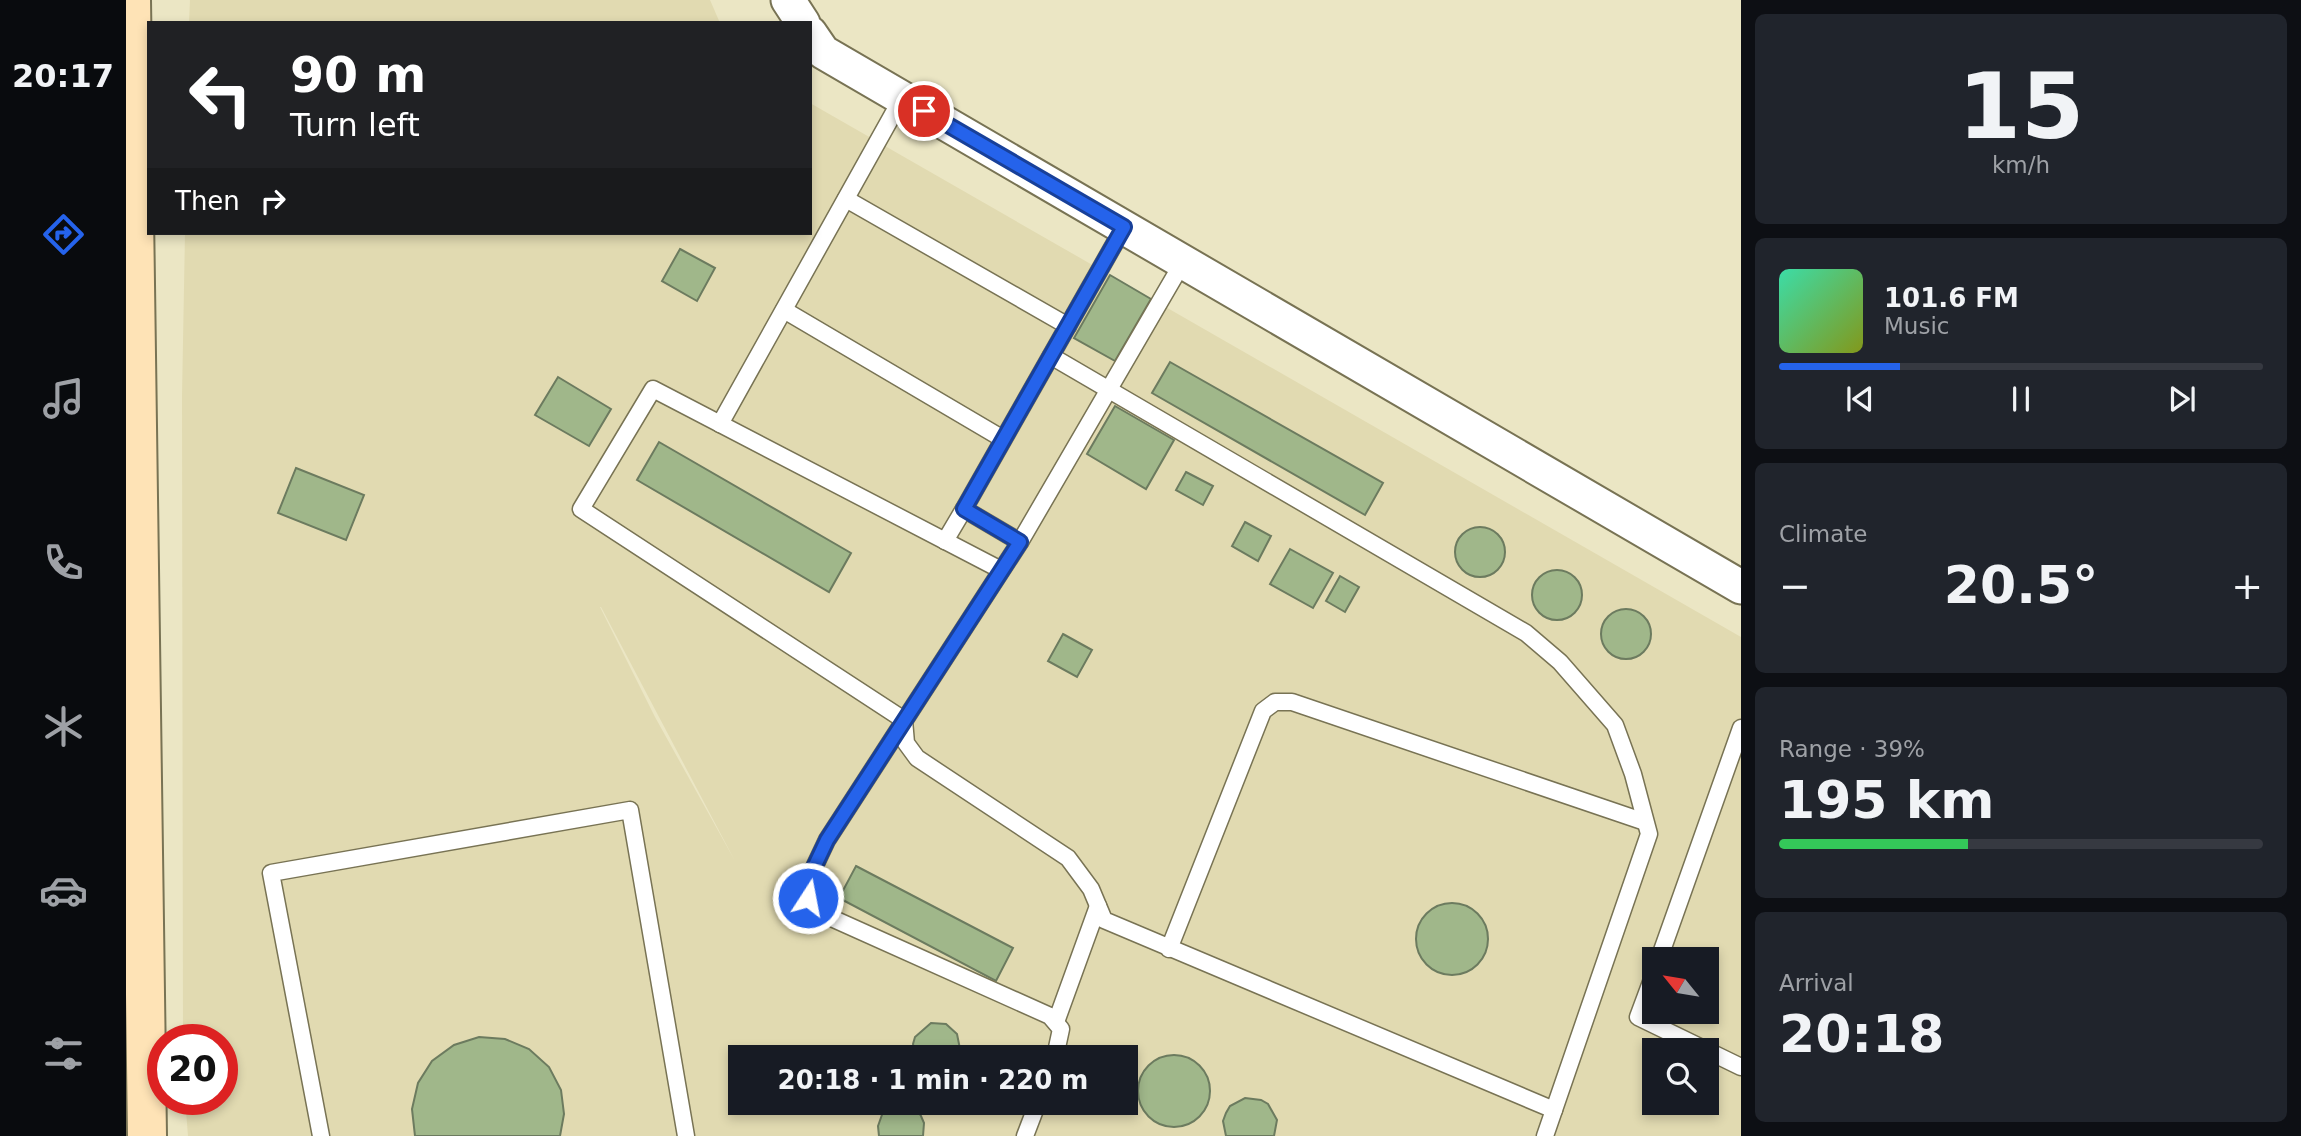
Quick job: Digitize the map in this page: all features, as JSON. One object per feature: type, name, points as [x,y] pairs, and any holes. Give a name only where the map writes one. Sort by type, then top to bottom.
[{"type":"main road","points":[[131,0],[147,1136]]},
{"type":"street","points":[[788,0],[802,21]]},
{"type":"street","points":[[812,36],[823,52],[1741,587]]},
{"type":"lane","points":[[720,424],[902,98]]},
{"type":"lane","points":[[846,199],[1068,326]]},
{"type":"lane","points":[[945,541],[1124,227]]},
{"type":"lane","points":[[1058,1045],[1061,1029],[1050,1016],[827,916],[808,898],[810,876],[827,840],[1020,542],[1183,262]]},
{"type":"lane","points":[[784,310],[1003,439]]},
{"type":"lane","points":[[1051,356],[1526,633],[1560,662],[1615,725],[1633,774],[1649,834],[1545,1136]]},
{"type":"lane","points":[[904,720],[581,509],[653,389],[1001,570]]},
{"type":"lane","points":[[964,509],[1020,542]]},
{"type":"lane","points":[[1168,949],[1263,711],[1275,702],[1292,702],[1646,822]]},
{"type":"lane","points":[[904,720],[906,743],[917,758],[1068,858],[1091,889],[1104,920],[1554,1110]]},
{"type":"lane","points":[[1663,947],[1739,738]]},
{"type":"lane","points":[[321,1136],[271,873],[630,810],[685,1136]]},
{"type":"lane","points":[[1056,1022],[1098,906]]},
{"type":"lane","points":[[1653,1024],[1741,1067]]},
{"type":"lane","points":[[1025,1136],[1033,1115]]},
{"type":"shaded area","points":[[190,0],[710,0],[719,21],[189,21]]},
{"type":"shaded area","points":[[812,104],[1741,637],[1741,1136],[188,1136],[186,1115],[238,1115],[238,1024],[183,1024],[182,397],[185,235],[812,235]],"holes":[[[601,607],[735,861],[655,717]]]},
{"type":"building","points":[[680,249],[715,268],[697,301],[662,281]]},
{"type":"building","points":[[1110,275],[1151,299],[1115,361],[1074,338]]},
{"type":"building","points":[[1170,362],[1383,483],[1365,515],[1152,393]]},
{"type":"building","points":[[558,377],[611,409],[589,446],[535,415]]},
{"type":"building","points":[[1115,406],[1174,440],[1146,489],[1087,454]]},
{"type":"building","points":[[659,442],[851,553],[829,592],[637,480]]},
{"type":"building","points":[[296,468],[364,495],[346,540],[278,513]]},
{"type":"building","points":[[1186,472],[1213,486],[1203,505],[1176,490]]},
{"type":"building","points":[[1245,522],[1271,536],[1258,561],[1232,546]]},
{"type":"building","points":[[1480,527],[1498,534],[1505,552],[1498,570],[1480,577],[1462,570],[1455,552],[1462,534]]},
{"type":"building","points":[[1290,549],[1333,573],[1313,608],[1270,584]]},
{"type":"building","points":[[1557,570],[1575,577],[1582,595],[1575,613],[1557,620],[1539,613],[1532,595],[1539,577]]},
{"type":"building","points":[[1340,576],[1359,587],[1345,612],[1326,601]]},
{"type":"building","points":[[1626,609],[1644,616],[1651,634],[1644,652],[1626,659],[1608,652],[1601,634],[1608,616]]},
{"type":"building","points":[[1063,634],[1092,650],[1077,677],[1048,661]]},
{"type":"building","points":[[856,866],[1013,948],[996,981],[839,898]]},
{"type":"building","points":[[1452,903],[1472,909],[1482,919],[1488,939],[1482,959],[1472,969],[1452,975],[1432,969],[1422,959],[1416,939],[1422,919],[1432,909]]},
{"type":"building","points":[[931,1023],[946,1024],[957,1034],[959,1045],[913,1045],[915,1037]]},
{"type":"building","points":[[479,1037],[505,1039],[529,1049],[549,1067],[561,1090],[564,1114],[560,1136],[415,1136],[412,1109],[418,1083],[432,1061],[454,1045]]},
{"type":"building","points":[[1167,1056],[1181,1056],[1194,1061],[1204,1071],[1209,1084],[1209,1098],[1204,1111],[1194,1121],[1181,1126],[1167,1126],[1154,1121],[1144,1111],[1139,1098],[1139,1084],[1144,1071],[1154,1061]]},
{"type":"building","points":[[1245,1098],[1261,1100],[1268,1104],[1277,1120],[1274,1136],[1226,1136],[1223,1121],[1226,1113],[1230,1106]]},
{"type":"building","points":[[882,1115],[920,1115],[924,1123],[923,1136],[879,1136],[878,1126]]},
{"type":"route","points":[[808,898],[810,876],[827,840],[1020,542],[964,509],[1124,227],[924,111]]}]
